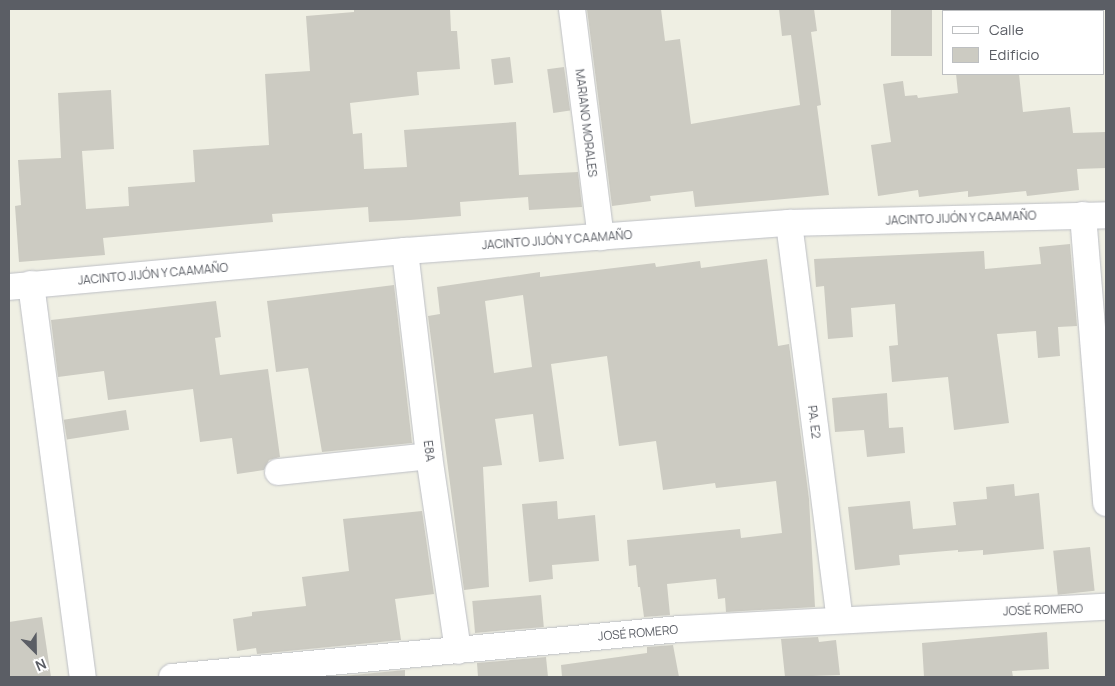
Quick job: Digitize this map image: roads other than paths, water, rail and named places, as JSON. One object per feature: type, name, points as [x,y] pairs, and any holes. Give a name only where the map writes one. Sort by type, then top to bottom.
[{"type":"street","name":"MARIANO MORALES","points":[[572,9],[600,237]]},
{"type":"street","name":"JACINTO JIJÓN Y CAAMAÑO","points":[[20,286],[405,251],[788,223],[1095,215]]},
{"type":"street","points":[[1095,215],[1106,503]]},
{"type":"street","name":"PA. E2","points":[[788,223],[840,620]]},
{"type":"street","name":"E8A","points":[[405,251],[429,456],[458,651]]},
{"type":"street","points":[[20,286],[83,677]]},
{"type":"street","points":[[278,472],[429,456]]},
{"type":"street","name":"JOSÉ ROMERO","points":[[172,677],[680,629],[1106,608]]}]
